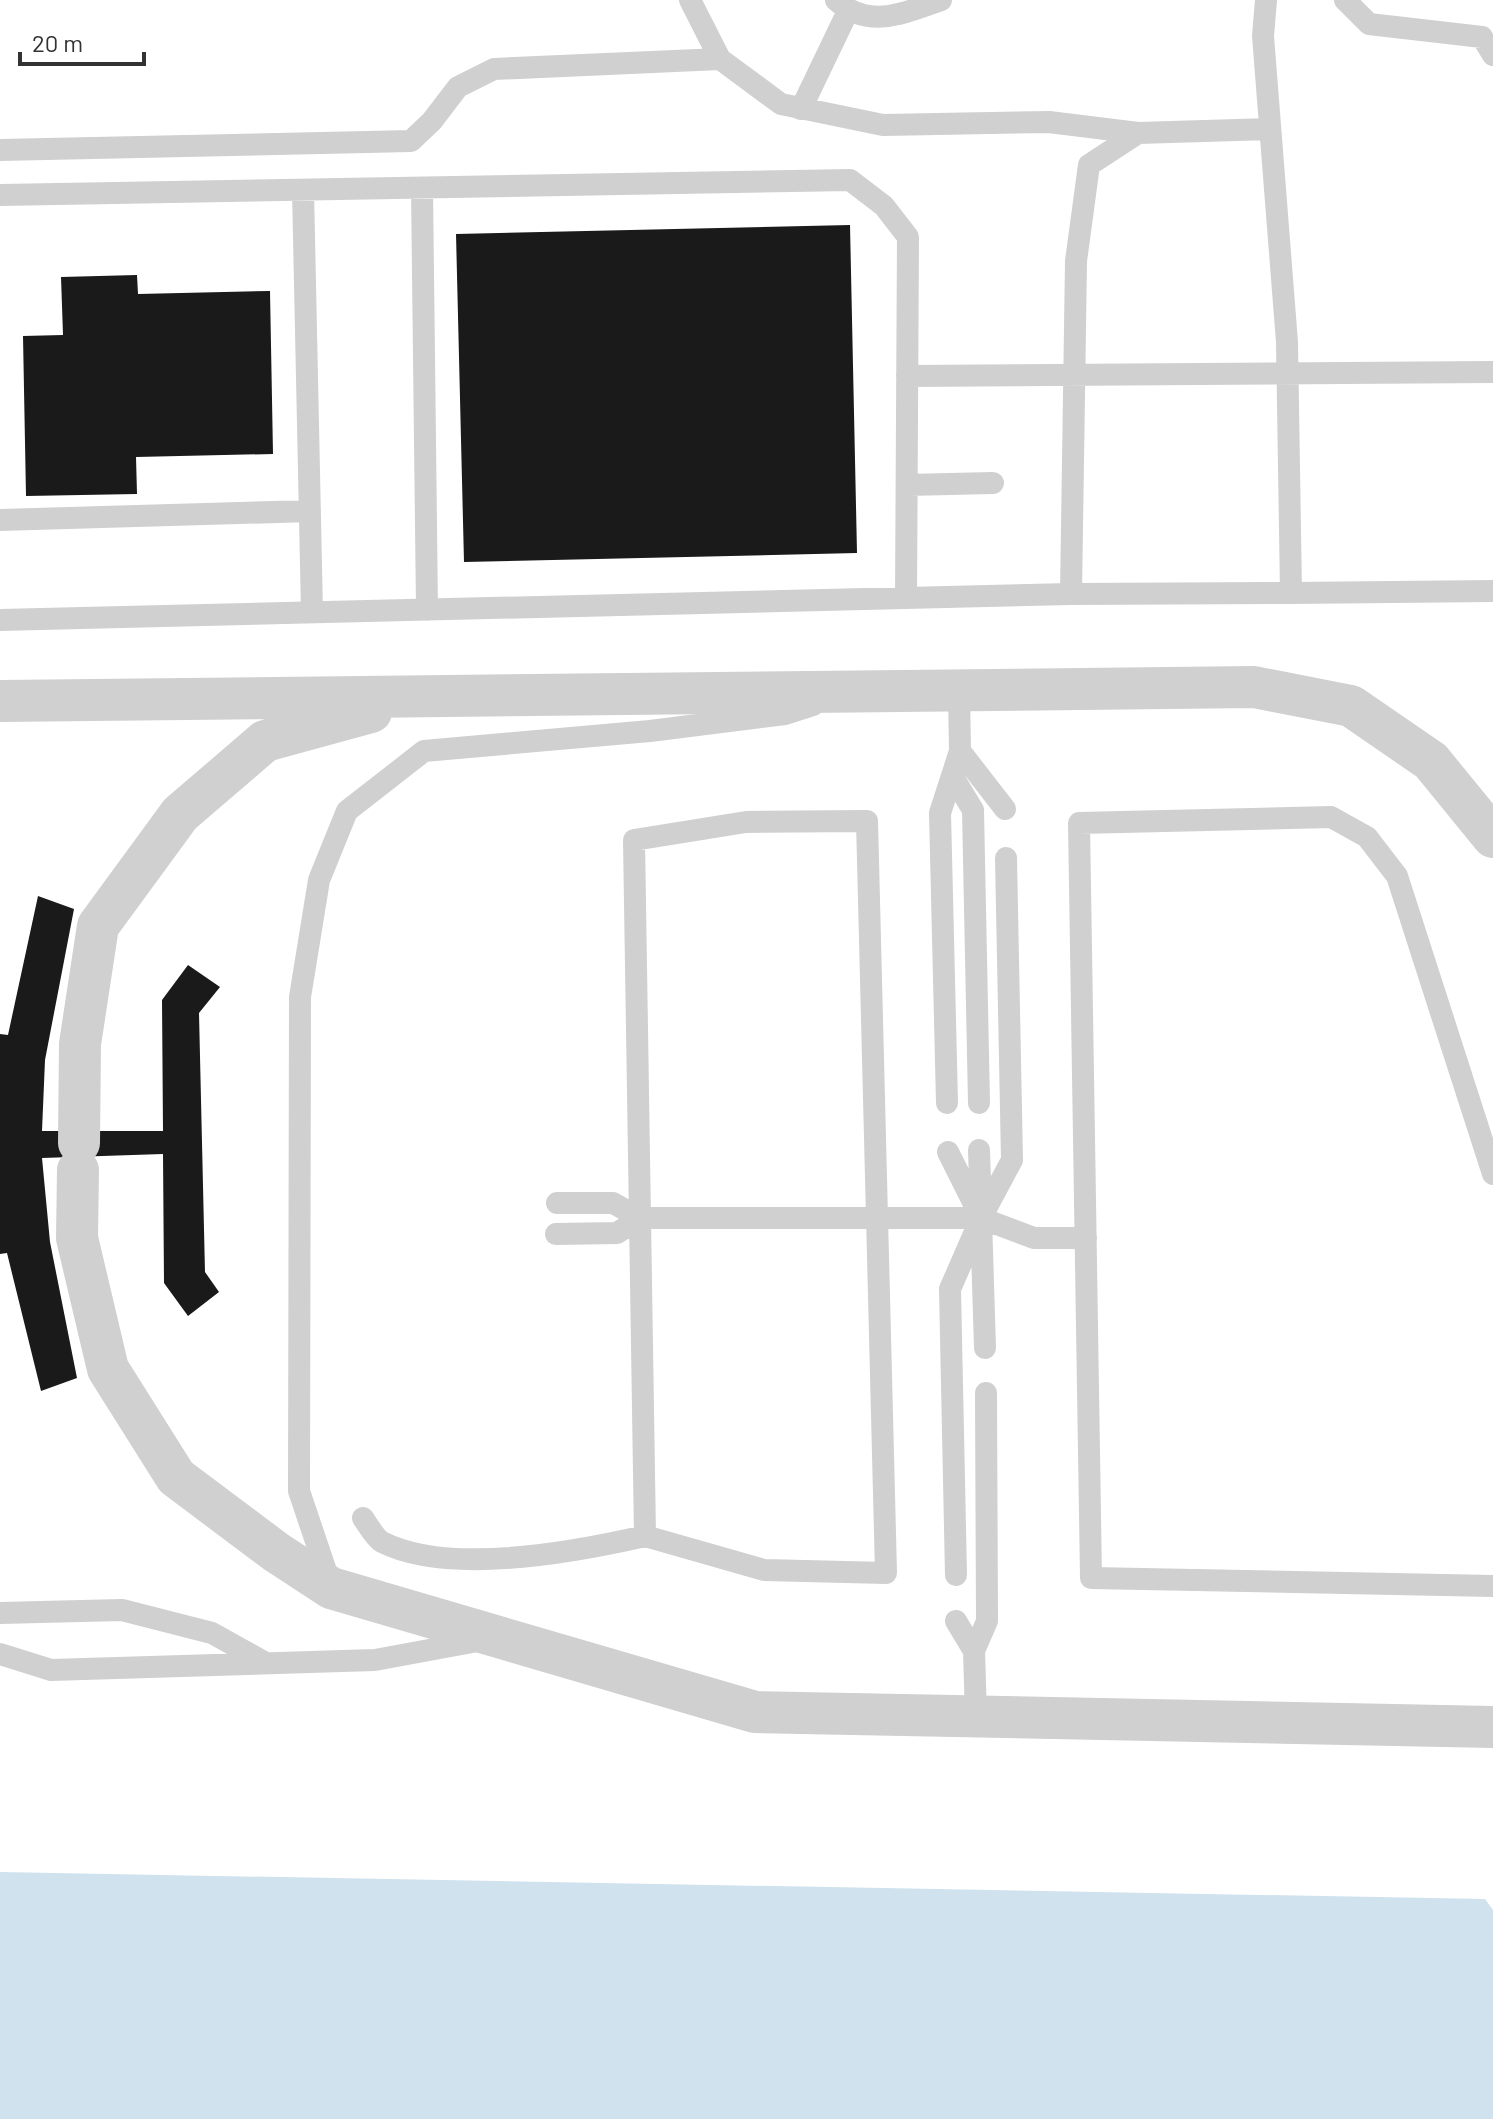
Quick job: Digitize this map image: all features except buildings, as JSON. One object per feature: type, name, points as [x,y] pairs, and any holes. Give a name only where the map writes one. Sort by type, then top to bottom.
[{"type":"street","points":[[0,701],[1254,687],[1351,706],[1431,761],[1493,837]]},
{"type":"street","points":[[427,697],[265,741],[180,814],[98,926],[80,1044],[77,1238],[108,1369],[176,1477],[276,1552],[331,1588],[755,1712],[1493,1727]]},
{"type":"lane","points":[[690,0],[720,59],[781,104],[801,109],[883,125],[1049,122],[1138,133],[1270,129]]},
{"type":"lane","points":[[801,109],[842,5],[886,20],[941,0]]},
{"type":"lane","points":[[1266,0],[1263,36],[1288,375],[1291,593]]},
{"type":"lane","points":[[1345,0],[1369,24],[1482,37],[1493,55]]},
{"type":"lane","points":[[0,150],[411,141],[432,121],[458,87],[494,69],[720,59]]},
{"type":"lane","points":[[1071,594],[1076,261],[1089,165],[1138,133]]},
{"type":"lane","points":[[0,195],[850,180],[884,206],[908,237],[906,598]]},
{"type":"lane","points":[[422,188],[427,610]]},
{"type":"lane","points":[[303,190],[312,612]]},
{"type":"lane","points":[[907,376],[1074,378],[1493,372]]},
{"type":"lane","points":[[907,485],[993,483]]},
{"type":"lane","points":[[0,520],[310,511]]},
{"type":"lane","points":[[0,620],[1071,594],[1493,591]]},
{"type":"lane","points":[[947,1103],[940,813],[960,751],[959,691]]},
{"type":"lane","points":[[331,1588],[299,1491],[300,997],[319,880],[347,811],[424,751],[650,731],[785,714],[853,692]]},
{"type":"lane","points":[[960,751],[1005,809]]},
{"type":"lane","points":[[953,777],[973,810],[979,1103]]},
{"type":"lane","points":[[1493,1174],[1397,876],[1367,837],[1331,817],[1079,823],[1091,1578],[1493,1586]]},
{"type":"lane","points":[[363,1518],[381,1541],[444,1559],[567,1553],[645,1536],[764,1570],[886,1573],[867,821],[746,822],[634,840],[645,1536]]},
{"type":"lane","points":[[956,1575],[950,1289],[981,1218],[1012,1160],[1006,858]]},
{"type":"lane","points":[[979,1150],[985,1348]]},
{"type":"lane","points":[[948,1152],[981,1218]]},
{"type":"lane","points":[[557,1203],[613,1203],[640,1218],[981,1218],[1034,1238],[1086,1238]]},
{"type":"lane","points":[[556,1234],[617,1233],[640,1218]]},
{"type":"lane","points":[[976,1716],[974,1651],[987,1621],[986,1393]]},
{"type":"lane","points":[[0,1613],[122,1610],[212,1633],[265,1662]]},
{"type":"lane","points":[[956,1621],[974,1651]]},
{"type":"lane","points":[[0,1654],[51,1670],[375,1660],[500,1637]]},
{"type":"water","points":[[0,1872],[1485,1899],[1493,1910],[1493,2119],[0,2119]]}]
